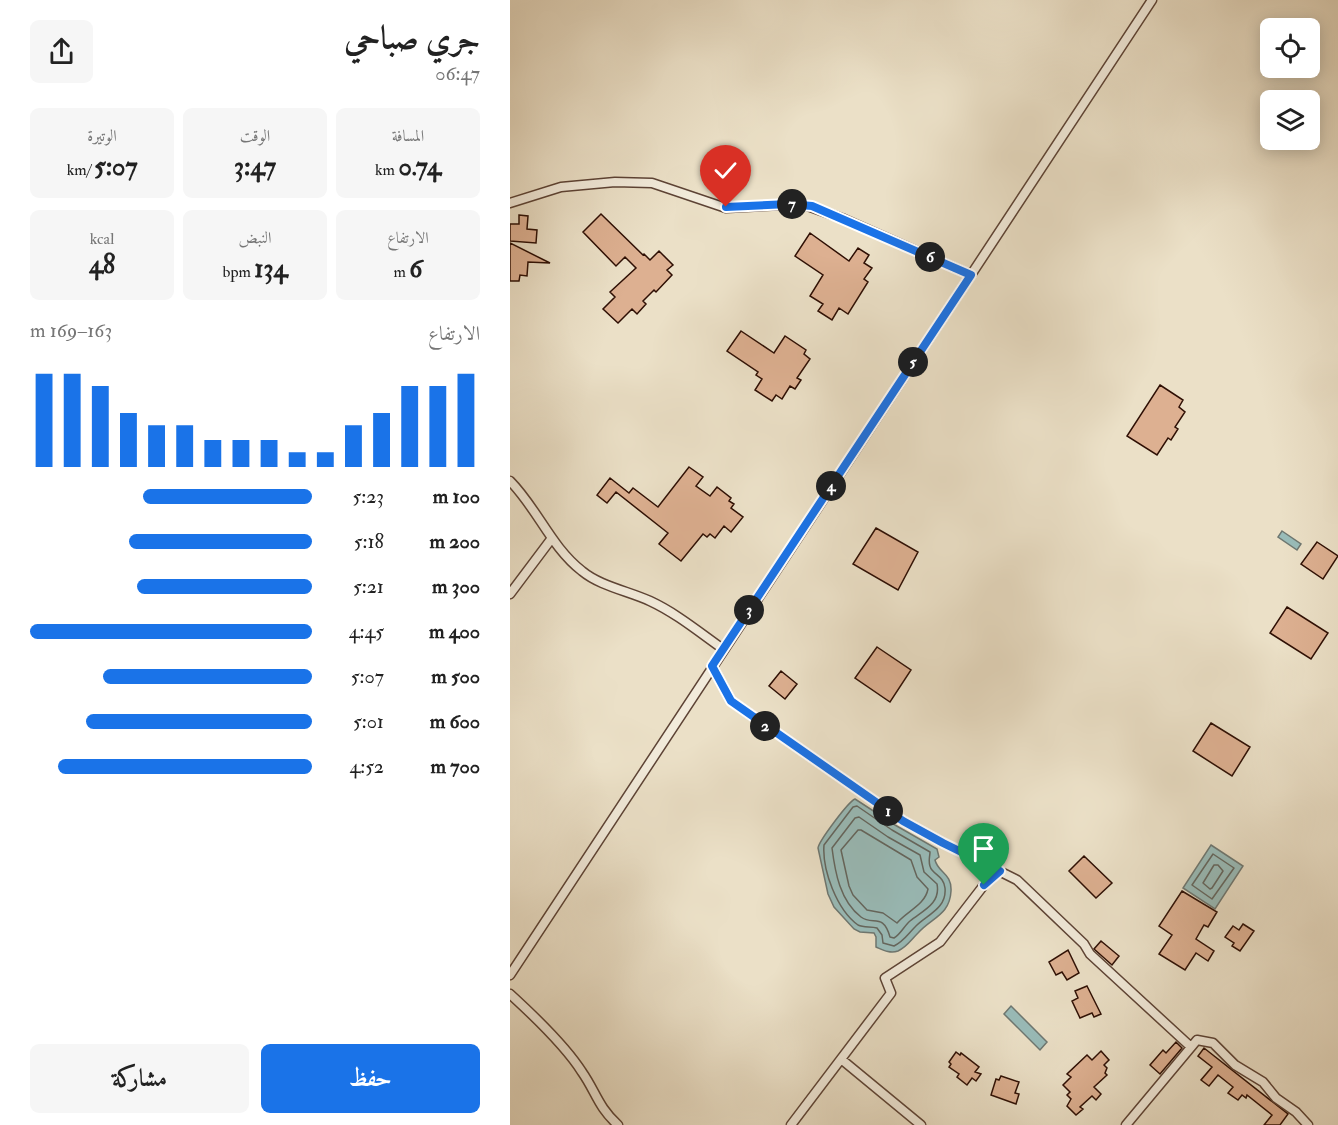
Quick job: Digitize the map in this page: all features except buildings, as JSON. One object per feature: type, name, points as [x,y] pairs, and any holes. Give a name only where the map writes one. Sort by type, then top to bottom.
[{"type":"street","points":[[510,975],[1152,0]]},
{"type":"street","points":[[510,203],[561,188],[615,182],[652,183],[726,207],[802,204],[844,219],[971,275]]},
{"type":"street","points":[[510,481],[567,557],[586,575],[669,611],[723,649]]},
{"type":"street","points":[[510,594],[552,538]]},
{"type":"street","points":[[712,666],[731,701],[903,821],[1017,880],[1084,944],[1090,954],[1191,1047]]},
{"type":"street","points":[[791,1125],[891,993],[885,978],[940,942],[984,885],[1000,871]]},
{"type":"street","points":[[510,994],[536,1017],[582,1071],[605,1113],[618,1125]]},
{"type":"street","points":[[1126,1125],[1197,1040],[1213,1043],[1235,1065],[1263,1082],[1276,1098],[1296,1112],[1308,1125]]},
{"type":"street","points":[[841,1059],[921,1125]]},
{"type":"water","points":[[1282,531],[1301,544],[1297,550],[1278,537]]},
{"type":"water","points":[[855,799],[937,849],[939,857],[935,860],[951,885],[950,899],[944,911],[895,952],[876,947],[874,933],[854,929],[834,907],[828,894],[818,848],[834,822]]},
{"type":"water","points":[[1211,845],[1243,866],[1215,909],[1183,888]]},
{"type":"water","points":[[1011,1006],[1047,1042],[1040,1050],[1004,1014]]},
{"type":"route","points":[[726,207],[789,204],[812,206],[971,275],[712,666],[731,701],[903,821],[1000,871],[984,885]]}]
